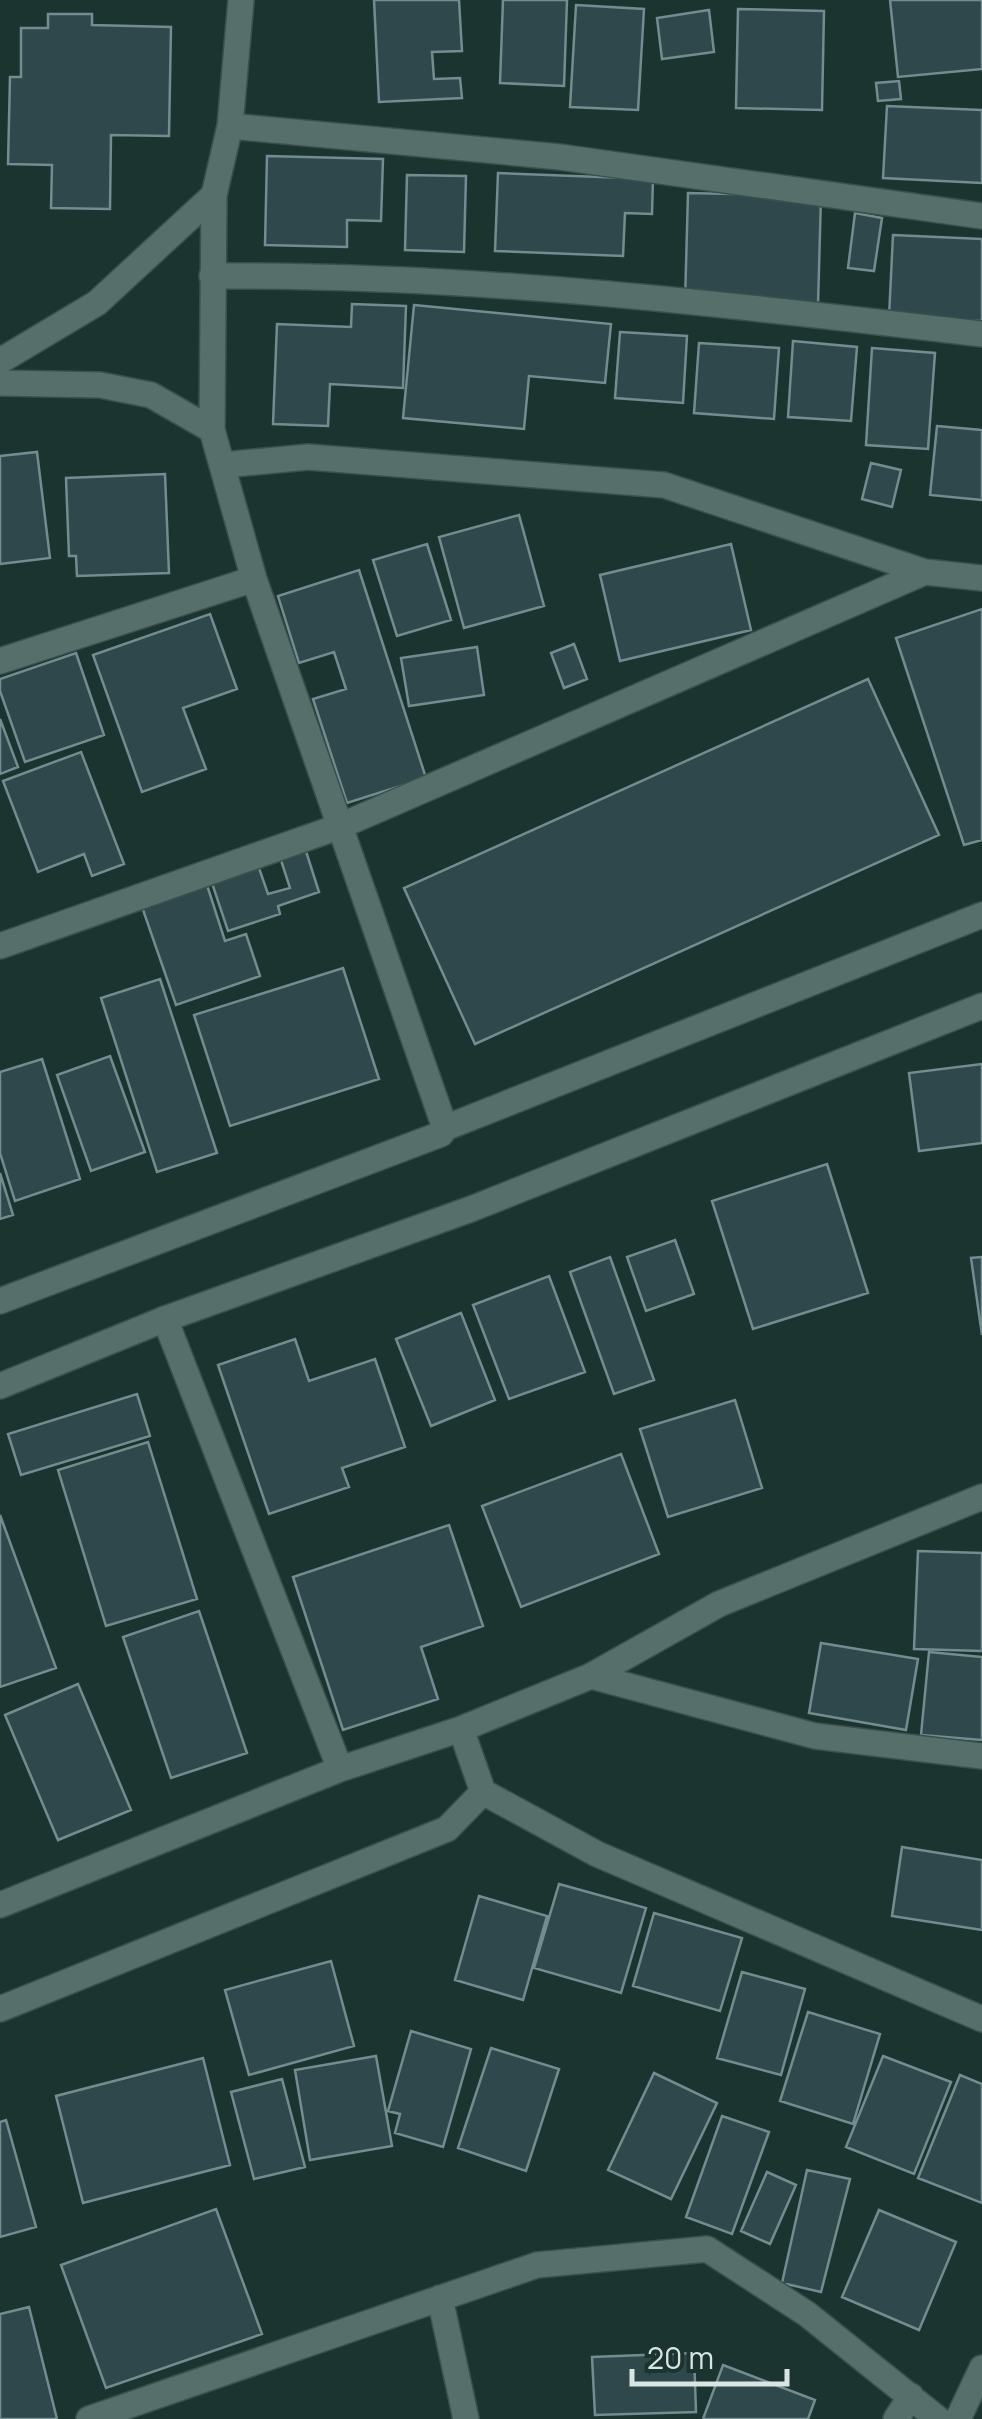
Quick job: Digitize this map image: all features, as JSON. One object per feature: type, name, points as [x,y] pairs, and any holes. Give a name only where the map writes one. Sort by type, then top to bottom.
[{"type":"street","points":[[241,0],[230,126],[214,195],[212,430],[254,579],[444,1128]]},
{"type":"street","points":[[230,126],[560,158],[982,216]]},
{"type":"street","points":[[0,361],[97,303],[214,195]]},
{"type":"street","points":[[212,276],[335,275],[622,292],[982,334]]},
{"type":"street","points":[[0,383],[100,385],[151,395],[212,430]]},
{"type":"street","points":[[224,465],[308,457],[664,485],[925,572],[982,578]]},
{"type":"street","points":[[0,946],[338,826],[925,572]]},
{"type":"street","points":[[0,661],[254,579]]},
{"type":"street","points":[[0,1301],[441,1134],[444,1128],[982,915]]},
{"type":"street","points":[[0,1386],[165,1319],[471,1209],[982,1006]]},
{"type":"street","points":[[165,1319],[340,1769]]},
{"type":"street","points":[[0,1905],[340,1769],[461,1729],[591,1676],[719,1604],[982,1497]]},
{"type":"street","points":[[591,1676],[815,1736],[982,1756]]},
{"type":"street","points":[[461,1729],[483,1792],[596,1854],[982,2019]]},
{"type":"street","points":[[0,2009],[430,1837],[446,1829],[483,1792]]},
{"type":"street","points":[[88,2419],[537,2266],[708,2249],[807,2314],[938,2419]]},
{"type":"street","points":[[440,2298],[466,2419]]},
{"type":"street","points":[[958,2419],[982,2368]]},
{"type":"street","points":[[896,2419],[912,2396]]},
{"type":"building","points":[[374,0],[459,0],[462,51],[432,52],[434,79],[460,78],[462,98],[379,102]]},
{"type":"building","points":[[503,0],[567,0],[564,86],[500,83]]},
{"type":"building","points":[[890,0],[982,0],[982,69],[898,77]]},
{"type":"building","points":[[576,5],[644,9],[638,110],[570,107]]},
{"type":"building","points":[[738,9],[824,11],[822,110],[736,108]]},
{"type":"building","points":[[709,10],[714,52],[662,59],[657,18]]},
{"type":"building","points":[[48,14],[92,14],[92,25],[171,27],[169,136],[111,135],[110,209],[51,208],[52,165],[8,164],[10,77],[21,77],[21,28],[48,28]]},
{"type":"building","points":[[899,81],[901,99],[878,101],[876,83]]},
{"type":"building","points":[[887,106],[982,110],[982,183],[883,178]]},
{"type":"building","points":[[267,156],[383,159],[381,221],[347,220],[347,247],[265,245]]},
{"type":"building","points":[[498,173],[653,179],[652,214],[625,213],[623,256],[495,251]]},
{"type":"building","points":[[407,175],[466,176],[464,252],[405,250]]},
{"type":"building","points":[[688,193],[821,196],[818,305],[685,302]]},
{"type":"building","points":[[855,213],[882,218],[874,271],[848,268]]},
{"type":"building","points":[[893,235],[982,239],[982,321],[889,317]]},
{"type":"building","points":[[352,304],[406,306],[403,388],[330,384],[328,426],[273,424],[277,324],[351,327]]},
{"type":"building","points":[[414,305],[611,324],[605,383],[529,376],[524,429],[403,418]]},
{"type":"building","points":[[620,332],[687,336],[683,403],[615,398]]},
{"type":"building","points":[[793,341],[857,347],[851,421],[788,417]]},
{"type":"building","points":[[699,343],[779,348],[774,419],[694,413]]},
{"type":"building","points":[[872,348],[935,353],[928,449],[866,445]]},
{"type":"building","points":[[937,426],[982,430],[982,500],[930,495]]},
{"type":"building","points":[[37,452],[50,558],[0,564],[0,456]]},
{"type":"building","points":[[871,463],[901,470],[892,507],[862,499]]},
{"type":"building","points":[[165,474],[169,573],[77,576],[76,556],[69,556],[66,478]]},
{"type":"building","points":[[519,515],[544,606],[464,628],[439,537]]},
{"type":"building","points":[[427,544],[451,620],[397,636],[373,560]]},
{"type":"building","points":[[731,544],[751,630],[620,661],[600,575]]},
{"type":"building","points":[[359,570],[426,778],[347,803],[313,699],[346,689],[334,652],[299,663],[278,596]]},
{"type":"building","points":[[982,609],[982,840],[964,845],[896,638]]},
{"type":"building","points":[[210,614],[237,689],[183,708],[206,769],[142,792],[93,655]]},
{"type":"building","points":[[574,644],[587,679],[564,688],[551,653]]},
{"type":"building","points":[[477,647],[484,695],[409,706],[401,658]]},
{"type":"building","points":[[76,653],[104,735],[25,762],[0,691],[0,679]]},
{"type":"building","points":[[868,679],[939,835],[475,1044],[404,888]]},
{"type":"building","points":[[0,719],[18,767],[0,774]]},
{"type":"building","points":[[81,752],[124,864],[92,876],[84,854],[38,872],[3,781]]},
{"type":"building","points":[[304,845],[319,892],[278,906],[280,914],[228,931],[212,883],[259,868],[268,894],[290,888],[279,854]]},
{"type":"building","points":[[206,882],[225,941],[246,934],[260,976],[176,1005],[141,904]]},
{"type":"building","points":[[343,968],[379,1079],[230,1126],[194,1015]]},
{"type":"building","points":[[160,979],[217,1153],[157,1172],[101,998]]},
{"type":"building","points":[[110,1056],[145,1152],[91,1171],[57,1075]]},
{"type":"building","points":[[42,1059],[80,1179],[15,1201],[0,1153],[0,1072]]},
{"type":"building","points":[[982,1064],[982,1143],[919,1151],[909,1073]]},
{"type":"building","points":[[827,1164],[868,1293],[753,1329],[712,1201]]},
{"type":"building","points":[[0,1173],[13,1215],[0,1219]]},
{"type":"building","points":[[675,1240],[694,1294],[646,1311],[627,1257]]},
{"type":"building","points":[[610,1257],[654,1380],[614,1394],[570,1272]]},
{"type":"building","points":[[982,1257],[982,1335],[971,1258]]},
{"type":"building","points":[[549,1276],[585,1372],[509,1399],[473,1305]]},
{"type":"building","points":[[461,1313],[495,1400],[431,1426],[396,1339]]},
{"type":"building","points":[[295,1339],[309,1381],[375,1359],[405,1447],[342,1468],[349,1487],[269,1514],[218,1365]]},
{"type":"building","points":[[137,1394],[150,1436],[21,1475],[8,1434]]},
{"type":"building","points":[[735,1400],[762,1488],[668,1517],[640,1429]]},
{"type":"building","points":[[148,1442],[197,1599],[106,1626],[58,1470]]},
{"type":"building","points":[[621,1454],[659,1554],[521,1607],[482,1506]]},
{"type":"building","points":[[0,1515],[56,1668],[0,1687]]},
{"type":"building","points":[[449,1525],[483,1626],[421,1647],[438,1699],[343,1730],[293,1577]]},
{"type":"building","points":[[918,1551],[982,1553],[982,1651],[914,1649]]},
{"type":"building","points":[[199,1611],[247,1753],[171,1778],[123,1637]]},
{"type":"building","points":[[821,1643],[918,1659],[906,1730],[809,1713]]},
{"type":"building","points":[[929,1652],[982,1657],[982,1740],[921,1735]]},
{"type":"building","points":[[78,1684],[131,1810],[58,1840],[5,1715]]},
{"type":"building","points":[[902,1847],[982,1860],[982,1930],[892,1916]]},
{"type":"building","points":[[559,1884],[646,1908],[621,1993],[534,1968]]},
{"type":"building","points":[[479,1896],[547,1916],[523,2000],[455,1980]]},
{"type":"building","points":[[654,1913],[742,1938],[720,2011],[633,1986]]},
{"type":"building","points":[[331,1961],[354,2046],[249,2075],[225,1990]]},
{"type":"building","points":[[742,1972],[805,1989],[781,2075],[717,2058]]},
{"type":"building","points":[[808,2012],[880,2034],[853,2124],[780,2101]]},
{"type":"building","points":[[411,2031],[471,2049],[443,2147],[395,2133],[400,2114],[388,2111]]},
{"type":"building","points":[[491,2048],[559,2069],[526,2171],[458,2148]]},
{"type":"building","points":[[376,2056],[392,2146],[310,2160],[295,2070]]},
{"type":"building","points":[[883,2056],[951,2082],[914,2174],[846,2147]]},
{"type":"building","points":[[203,2058],[230,2165],[83,2203],[56,2096]]},
{"type":"building","points":[[654,2073],[717,2103],[671,2199],[608,2170]]},
{"type":"building","points":[[960,2075],[982,2084],[982,2203],[918,2178]]},
{"type":"building","points":[[282,2079],[305,2167],[254,2179],[231,2092]]},
{"type":"building","points":[[722,2116],[769,2132],[732,2234],[686,2217]]},
{"type":"building","points":[[6,2120],[36,2227],[0,2237],[0,2122]]},
{"type":"building","points":[[807,2170],[850,2179],[821,2292],[782,2283]]},
{"type":"building","points":[[767,2172],[796,2185],[770,2244],[741,2231]]},
{"type":"building","points":[[216,2209],[262,2334],[106,2388],[61,2265]]},
{"type":"building","points":[[879,2210],[956,2242],[919,2330],[842,2297]]},
{"type":"building","points":[[29,2307],[57,2419],[0,2419],[0,2314]]},
{"type":"building","points":[[694,2353],[696,2412],[595,2415],[592,2357]]},
{"type":"building","points":[[723,2365],[815,2400],[808,2419],[703,2419]]}]
